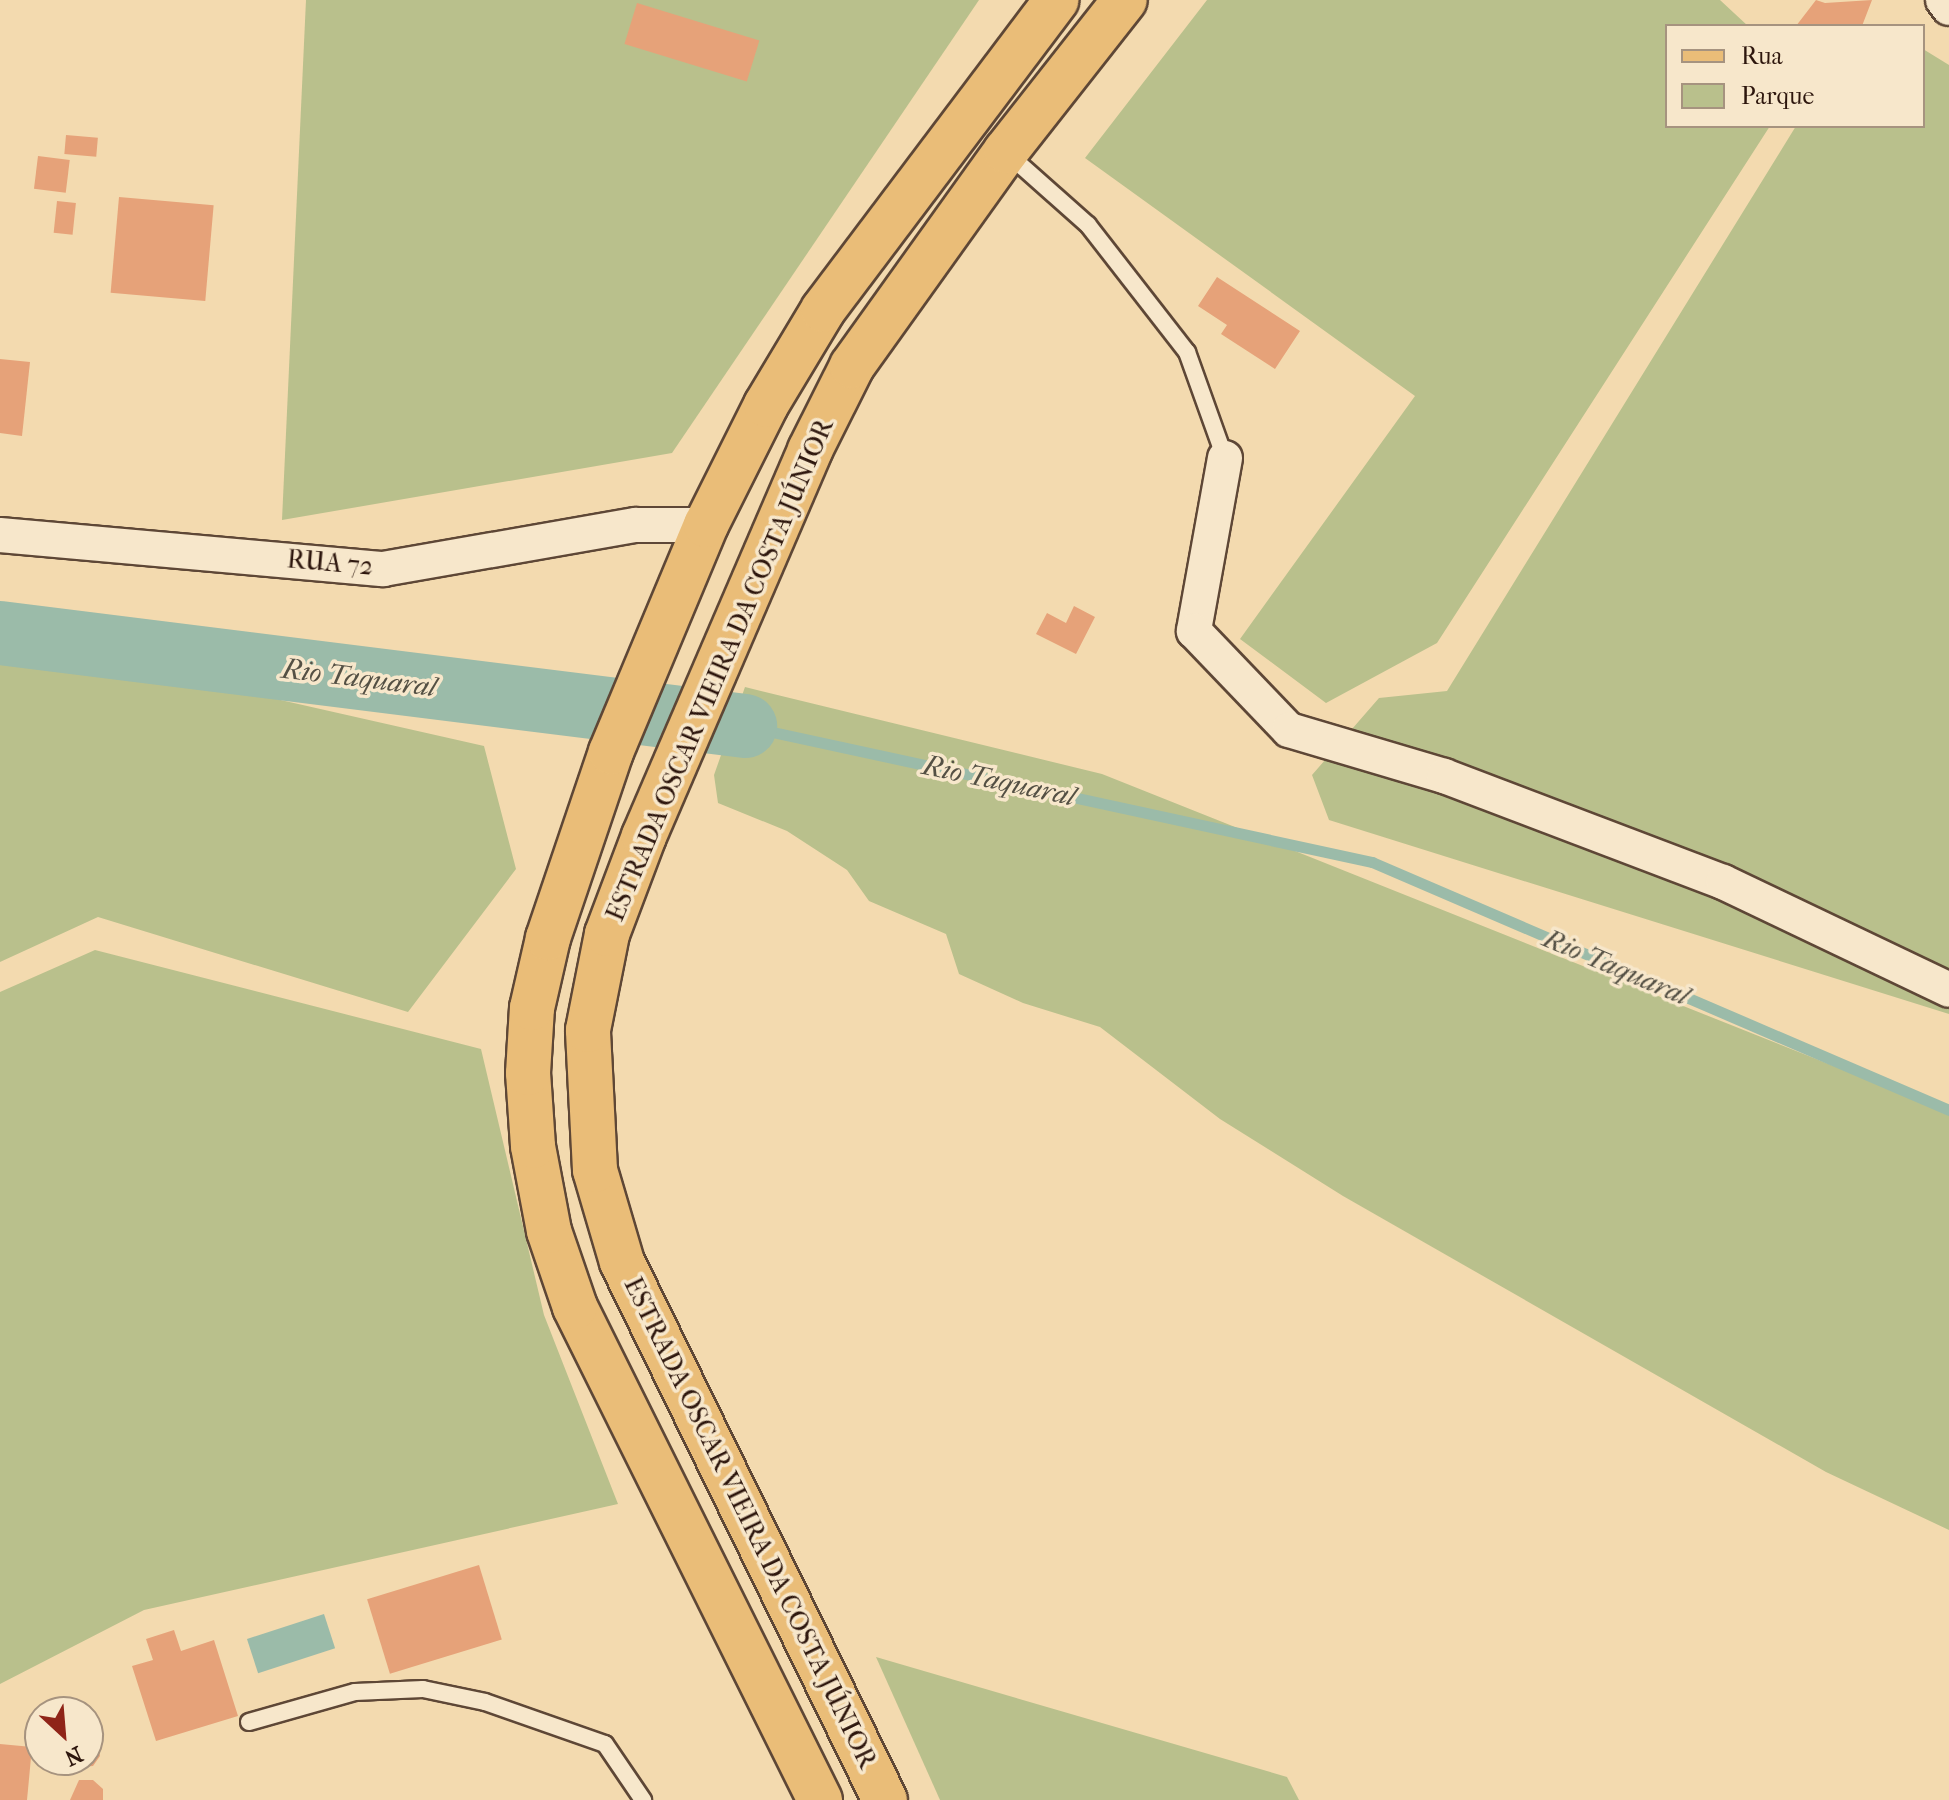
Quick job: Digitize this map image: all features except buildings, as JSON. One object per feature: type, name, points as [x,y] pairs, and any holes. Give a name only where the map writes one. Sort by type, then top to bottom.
[{"type":"main road","points":[[820,1800],[575,1307],[549,1231],[533,1146],[528,1073],[532,1008],[548,938],[611,752],[706,525],[790,360],[823,310],[1057,0]]},
{"type":"main road","name":"ESTRADA OSCAR VIEIRA DA COSTA JÚNIOR","points":[[885,1800],[645,1316],[595,1170],[587,1076],[595,984],[607,934],[675,766],[728,640],[852,366],[1006,151],[1125,0]]},
{"type":"street","points":[[1943,0],[1949,8]]},
{"type":"street","points":[[1225,458],[1194,631],[1289,730],[1444,776],[1723,882],[1949,990]]},
{"type":"street","name":"RUA 72","points":[[0,535],[383,569],[636,525],[706,525]]},
{"type":"lane","points":[[1006,151],[1088,225],[1187,352],[1225,458]]},
{"type":"lane","points":[[249,1722],[355,1692],[423,1689],[485,1702],[605,1744],[643,1800]]},
{"type":"green space","points":[[306,0],[979,0],[672,453],[282,520]]},
{"type":"green space","points":[[1207,0],[1720,0],[1746,24],[1665,24],[1665,128],[1769,128],[1437,643],[1326,703],[1240,639],[1415,396],[1085,158]]},
{"type":"green space","points":[[1925,50],[1949,65],[1949,1014],[1329,820],[1312,775],[1379,698],[1447,691],[1795,128],[1925,128]]},
{"type":"green space","points":[[0,647],[90,657],[484,746],[516,869],[408,1012],[98,917],[0,962]]},
{"type":"green space","points":[[745,687],[1102,774],[1949,1112],[1949,1530],[1826,1472],[1343,1196],[1220,1119],[1100,1027],[1023,1003],[959,974],[946,934],[869,901],[847,870],[787,831],[718,803],[714,775]]},
{"type":"green space","points":[[95,950],[481,1049],[544,1315],[618,1504],[144,1610],[0,1684],[0,992]]},
{"type":"green space","points":[[876,1657],[1287,1777],[1299,1800],[940,1800]]},
{"type":"shaded area","points":[[324,1614],[335,1648],[258,1673],[247,1639]]},
{"type":"waterway","name":"Rio Taquaral","points":[[0,633],[745,726]]},
{"type":"waterway","name":"Rio Taquaral","points":[[745,726],[1372,862],[1949,1110]]}]
